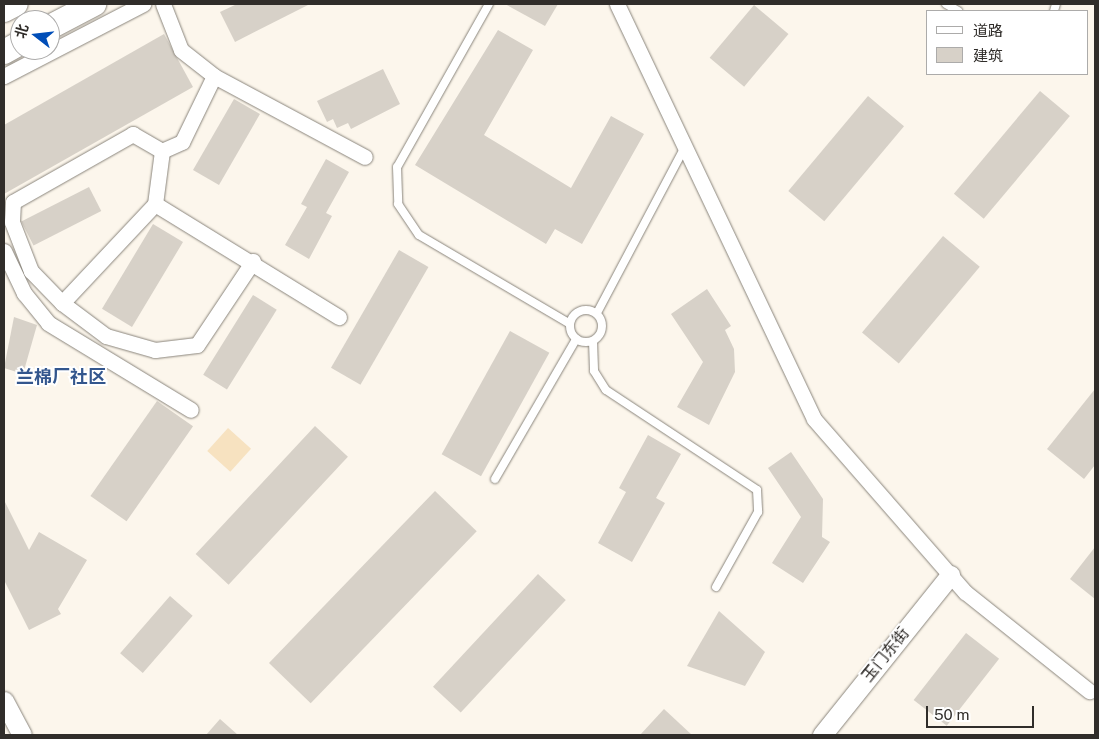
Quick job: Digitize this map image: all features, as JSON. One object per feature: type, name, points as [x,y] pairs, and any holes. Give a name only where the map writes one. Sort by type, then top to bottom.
[{"type":"main road","points":[[4,10],[16,4]]},
{"type":"main road","points":[[60,22],[94,4]]},
{"type":"street","points":[[4,76],[143,4]]},
{"type":"street","points":[[164,4],[181,50],[214,76],[365,157]]},
{"type":"street","points":[[617,4],[814,419],[965,592],[1089,691]]},
{"type":"street","points":[[162,151],[182,142],[214,76]]},
{"type":"street","points":[[162,151],[133,134],[12,202],[12,222],[32,270],[62,302],[106,336],[155,350],[197,345],[253,261]]},
{"type":"street","points":[[62,302],[154,204],[162,151]]},
{"type":"street","points":[[154,204],[253,261],[339,317]]},
{"type":"street","points":[[4,251],[24,293],[48,323],[191,410]]},
{"type":"street","name":"玉门东街","points":[[822,735],[950,575]]},
{"type":"street","points":[[4,701],[22,735]]},
{"type":"lane","points":[[489,4],[397,167],[398,204],[420,235],[570,324],[576,339]]},
{"type":"lane","points":[[685,147],[597,313],[603,328],[593,341],[594,371],[606,390],[757,490],[758,512],[716,588]]},
{"type":"lane","points":[[570,324],[580,310],[597,313]]},
{"type":"lane","points":[[576,339],[593,341]]},
{"type":"lane","points":[[495,479],[576,339]]},
{"type":"shaded area","points":[[228,428],[251,449],[230,472],[207,451]]},
{"type":"building","points":[[237,4],[310,4],[235,42],[220,12]]},
{"type":"building","points":[[505,4],[558,4],[545,26]]},
{"type":"building","points":[[754,5],[788,34],[744,87],[710,58]]},
{"type":"building","points":[[498,30],[533,50],[484,135],[571,188],[611,116],[644,134],[582,244],[555,229],[546,244],[415,165]]},
{"type":"building","points":[[164,34],[193,87],[4,194],[4,125]]},
{"type":"building","points":[[383,69],[400,104],[351,129],[348,123],[337,128],[333,119],[327,122],[317,101]]},
{"type":"building","points":[[1040,91],[1070,116],[984,219],[954,194]]},
{"type":"building","points":[[868,96],[904,126],[824,221],[788,191]]},
{"type":"building","points":[[234,99],[260,114],[219,185],[193,170]]},
{"type":"building","points":[[326,159],[349,172],[326,213],[332,216],[309,259],[285,245],[307,207],[301,204]]},
{"type":"building","points":[[89,187],[101,211],[34,246],[21,222]]},
{"type":"building","points":[[153,224],[183,242],[132,327],[102,309]]},
{"type":"building","points":[[943,236],[980,267],[899,363],[862,333]]},
{"type":"building","points":[[399,250],[428,267],[360,385],[331,368]]},
{"type":"building","points":[[707,289],[731,326],[725,330],[734,349],[735,372],[709,425],[677,407],[703,362],[671,314]]},
{"type":"building","points":[[253,295],[277,310],[227,390],[203,375]]},
{"type":"building","points":[[14,317],[37,325],[23,374],[4,368]]},
{"type":"building","points":[[510,331],[549,353],[481,476],[442,454]]},
{"type":"building","points":[[1095,389],[1095,465],[1084,479],[1047,449]]},
{"type":"building","points":[[157,401],[193,426],[127,521],[90,496]]},
{"type":"building","points":[[315,426],[348,457],[229,585],[196,554]]},
{"type":"building","points":[[648,435],[681,454],[656,498],[665,503],[632,562],[598,543],[626,492],[619,488]]},
{"type":"building","points":[[791,452],[823,499],[822,537],[830,542],[803,583],[772,563],[801,517],[768,468]]},
{"type":"building","points":[[435,491],[477,531],[311,703],[269,663]]},
{"type":"building","points":[[4,500],[29,550],[39,532],[87,560],[58,609],[61,614],[29,630],[4,580]]},
{"type":"building","points":[[1095,547],[1095,599],[1070,579]]},
{"type":"building","points":[[538,574],[566,600],[461,713],[433,687]]},
{"type":"building","points":[[170,596],[193,616],[143,673],[120,653]]},
{"type":"building","points":[[719,611],[765,652],[745,686],[687,666]]},
{"type":"building","points":[[966,633],[999,659],[947,726],[914,700]]},
{"type":"building","points":[[664,709],[692,735],[640,735]]},
{"type":"building","points":[[220,719],[238,735],[206,735]]},
{"type":"district","name":"兰棉厂社区","points":[[61,377]]}]
